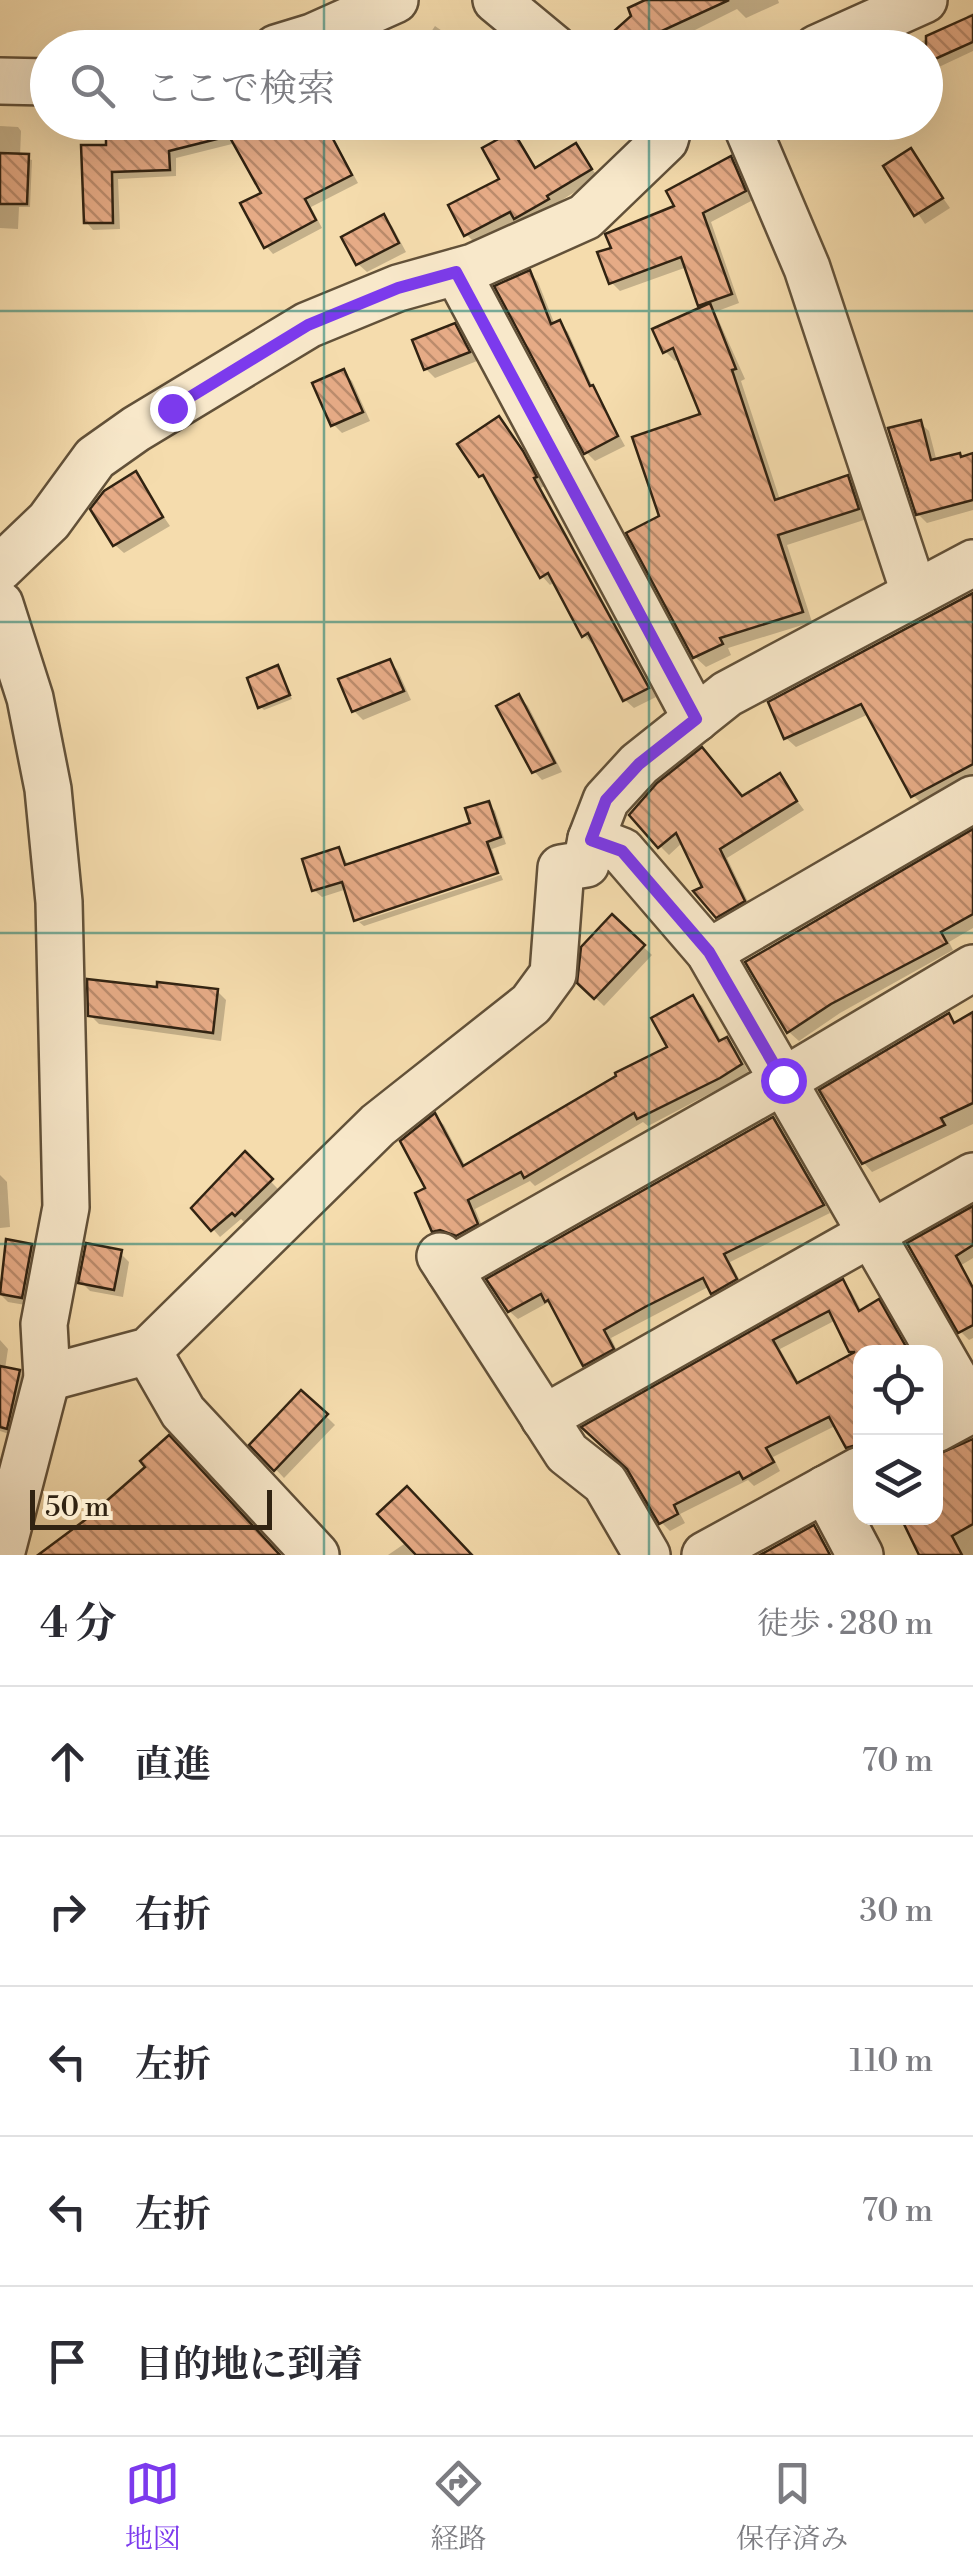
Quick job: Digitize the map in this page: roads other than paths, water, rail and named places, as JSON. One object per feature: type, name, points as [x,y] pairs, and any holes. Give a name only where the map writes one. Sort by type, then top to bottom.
[{"type":"street","points":[[328,30],[395,0]]},
{"type":"street","points":[[496,0],[532,30]]},
{"type":"street","points":[[856,30],[924,0]]},
{"type":"street","points":[[0,80],[30,81]]},
{"type":"street","points":[[0,568],[49,520],[95,458],[136,430],[308,325],[398,288],[456,272],[585,218],[665,140]]},
{"type":"street","points":[[753,140],[807,268],[914,592]]},
{"type":"street","points":[[456,272],[696,719]]},
{"type":"street","points":[[47,1378],[148,1351],[378,1125],[530,1004],[553,974],[561,868],[586,864],[606,800],[639,764],[727,694],[973,563]]},
{"type":"street","points":[[0,604],[30,698],[48,789],[59,902],[66,1207],[44,1324],[47,1378],[1,1555]]},
{"type":"street","points":[[709,952],[973,798]]},
{"type":"street","points":[[591,840],[622,851],[709,952],[973,1409],[943,1425]]},
{"type":"street","points":[[646,1555],[605,1483],[568,1454],[444,1263],[783,1080],[973,968]]},
{"type":"street","points":[[544,1418],[973,1176]]},
{"type":"street","points":[[148,1351],[182,1412],[316,1555]]},
{"type":"street","points":[[705,1555],[843,1480],[860,1555]]}]
